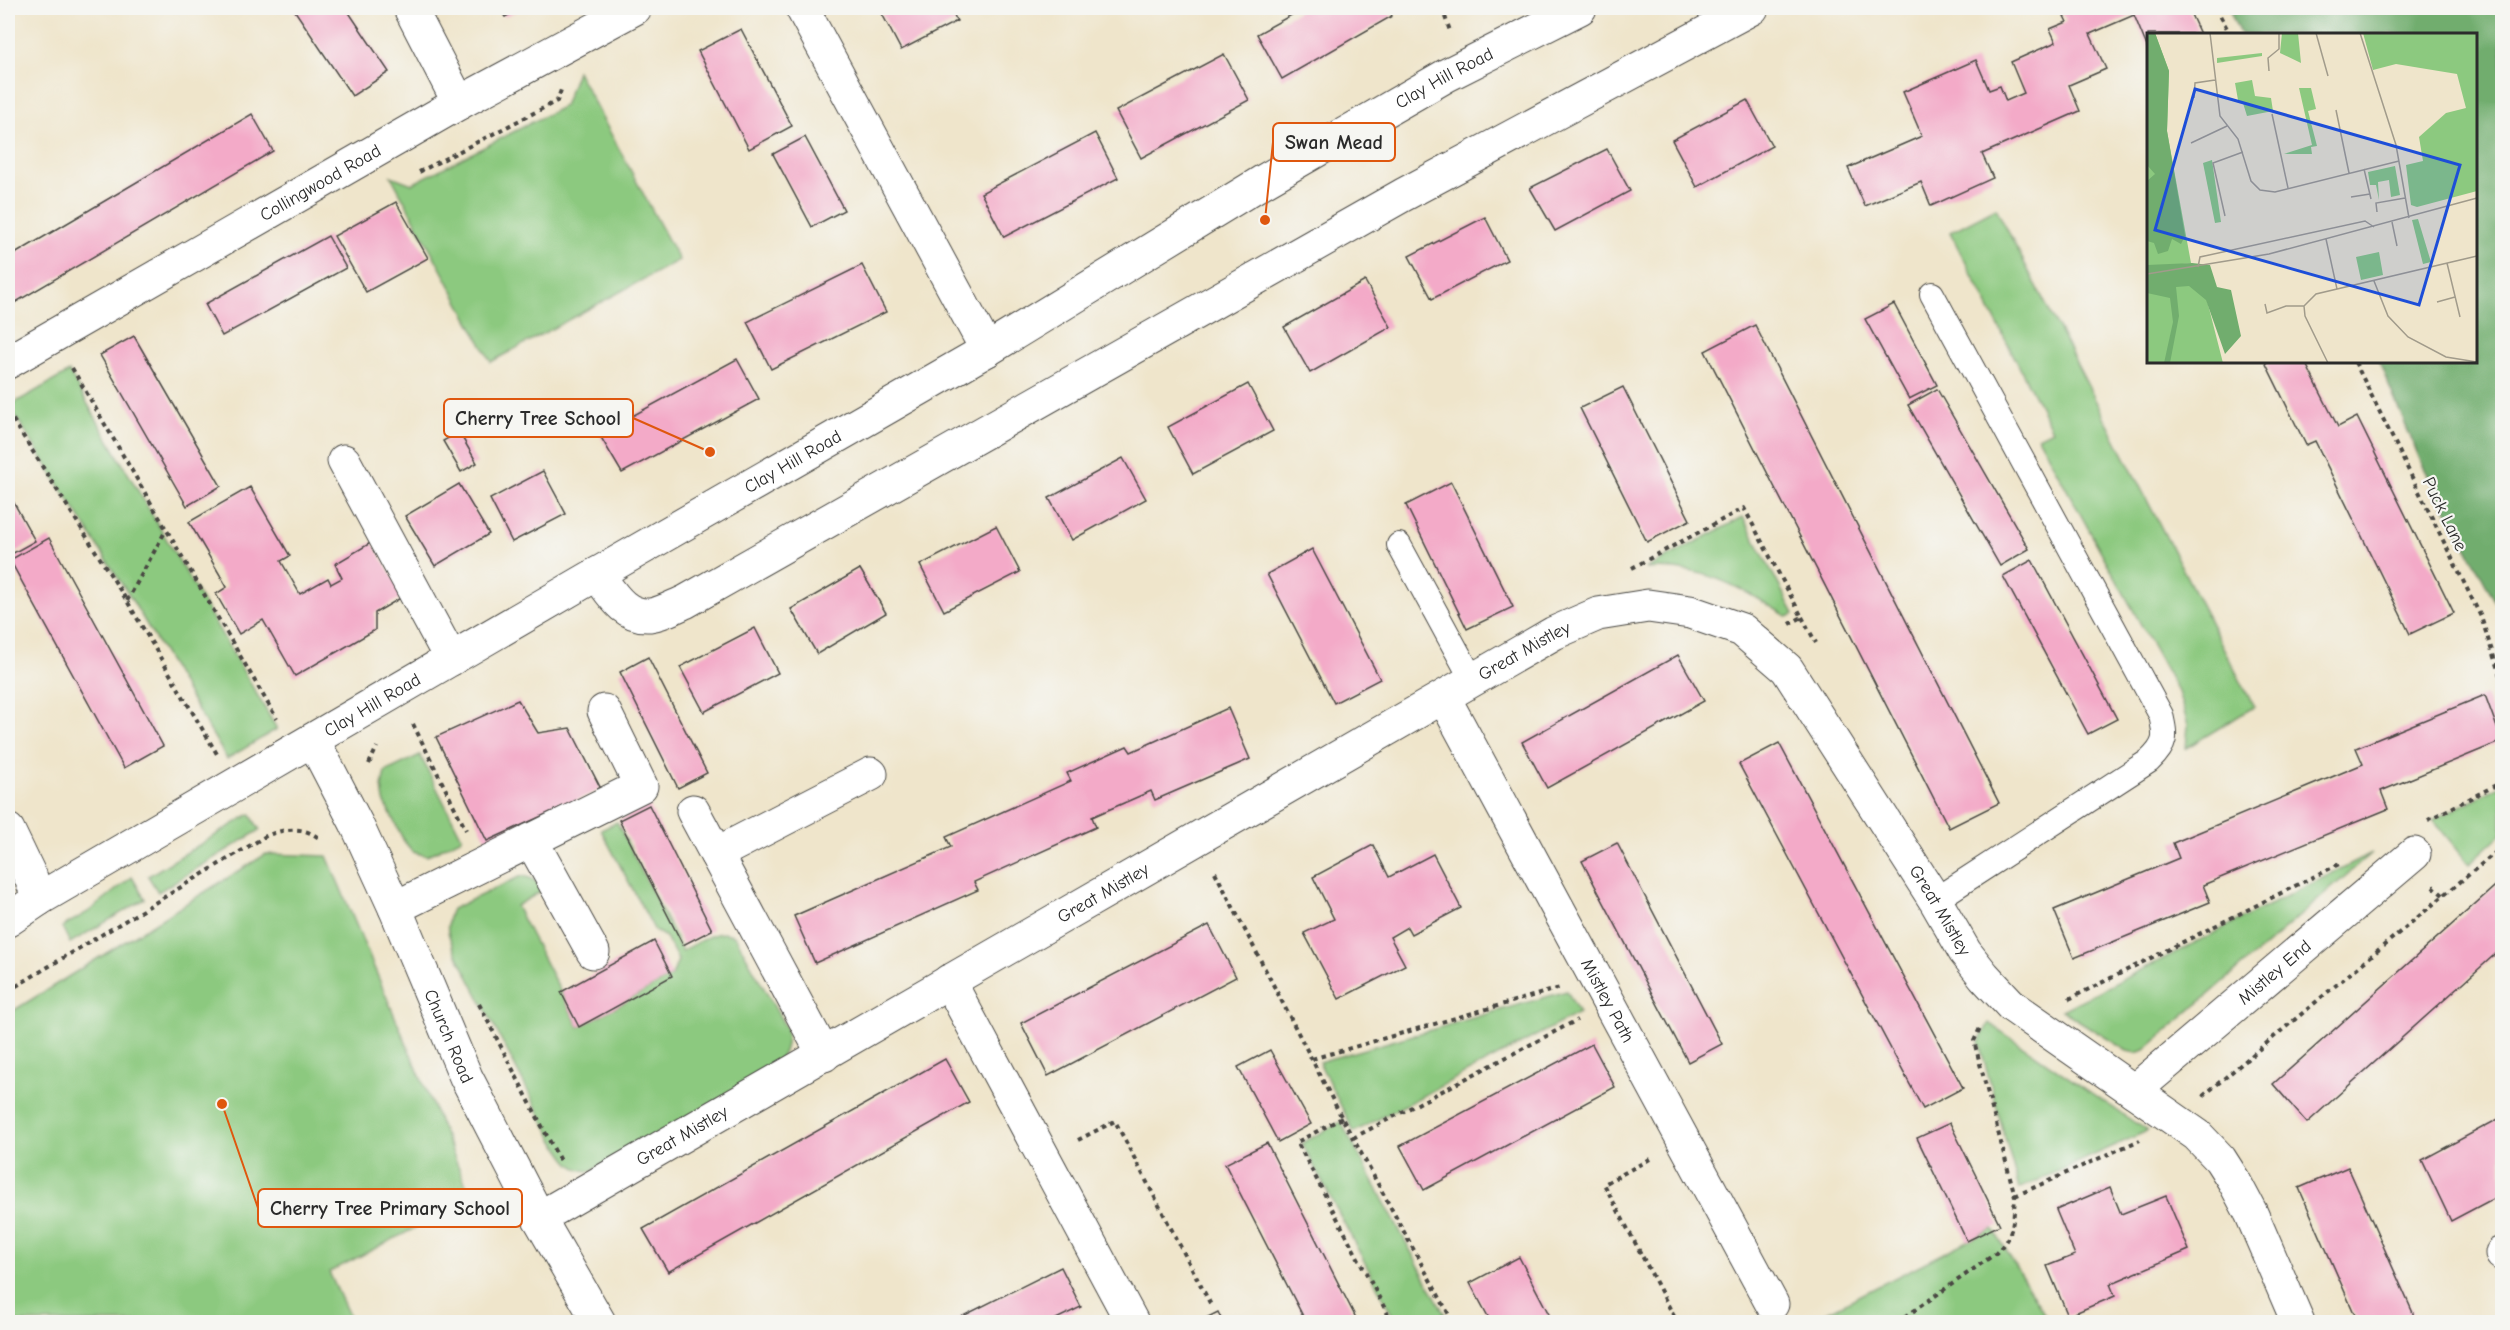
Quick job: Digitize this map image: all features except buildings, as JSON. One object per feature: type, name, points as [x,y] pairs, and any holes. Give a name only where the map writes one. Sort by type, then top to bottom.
[{"type":"street","points":[[410,8],[459,103]]},
{"type":"street","name":"Collingwood Road","points":[[8,362],[459,103],[635,8]]},
{"type":"street","points":[[802,8],[987,350]]},
{"type":"street","name":"Clay Hill Road","points":[[8,920],[39,899],[597,574],[987,350],[1262,182],[1426,87],[1580,8]]},
{"type":"street","points":[[597,574],[617,602],[630,612],[650,615],[685,602],[1403,195],[1752,8]]},
{"type":"street","points":[[344,461],[451,660]]},
{"type":"street","name":"Great Mistley","points":[[539,1218],[1554,633],[1598,614],[1648,606],[1690,612],[1742,630],[1787,669],[1935,900],[1965,952],[2012,1006],[2197,1135],[2220,1159],[2251,1213],[2298,1323]]},
{"type":"street","name":"Mistley Path","points":[[1444,698],[1772,1304]]},
{"type":"street","points":[[395,908],[641,786],[604,711]]},
{"type":"street","name":"Church Road","points":[[313,740],[356,823],[395,908],[466,1077],[539,1218],[599,1323]]},
{"type":"street","points":[[717,854],[871,774]]},
{"type":"street","points":[[693,811],[824,1055]]},
{"type":"street","points":[[8,830],[32,878],[39,899]]},
{"type":"street","name":"Mistley End","points":[[2134,1090],[2417,838]]},
{"type":"street","points":[[531,840],[593,952]]},
{"type":"street","points":[[949,981],[1132,1323]]},
{"type":"lane","points":[[1932,294],[2161,715],[2165,735],[2161,750],[2149,761],[1935,900]]},
{"type":"lane","points":[[1400,545],[1473,681]]},
{"type":"path","points":[[1442,8],[1452,36]]},
{"type":"path","points":[[2216,8],[2229,33]]},
{"type":"path","name":"Puck Lane","points":[[2355,363],[2481,617],[2502,682]]},
{"type":"path","points":[[62,372],[71,368],[277,720]]},
{"type":"path","points":[[8,412],[218,754]]},
{"type":"path","points":[[126,601],[166,529]]},
{"type":"path","points":[[1802,617],[1819,649]]},
{"type":"path","points":[[409,716],[470,838]]},
{"type":"path","points":[[369,771],[369,762],[380,741]]},
{"type":"path","points":[[2417,838],[2502,782]]},
{"type":"path","points":[[8,991],[267,836],[290,829],[301,830],[313,834],[325,843]]},
{"type":"path","points":[[2202,1097],[2502,847]]},
{"type":"path","points":[[2060,1004],[2348,860]]},
{"type":"path","points":[[1205,878],[1226,866]]},
{"type":"path","points":[[1215,872],[1342,1118],[1453,1323]]},
{"type":"path","points":[[1312,1059],[1570,986]]},
{"type":"path","points":[[474,995],[578,1195]]},
{"type":"path","points":[[1353,1138],[1586,1015]]},
{"type":"path","points":[[1898,1323],[1995,1254],[2008,1240],[2015,1196],[1974,1041],[1982,1023]]},
{"type":"path","points":[[1342,1118],[1297,1142],[1392,1323]]},
{"type":"path","points":[[1073,1142],[1115,1121],[1211,1305]]},
{"type":"path","points":[[2015,1196],[2145,1137]]},
{"type":"path","points":[[1658,1155],[1604,1184],[1677,1323]]},
{"type":"green space","points":[[2233,8],[2502,8],[2502,614],[2421,462],[2379,363],[2477,363],[2477,33],[2240,33],[2231,14]]},
{"type":"green space","points":[[577,71],[679,260],[491,362],[391,176],[412,184],[564,106]]},
{"type":"green space","points":[[1996,208],[2254,707],[2186,748],[2188,725],[2178,692],[2038,437],[2052,430],[1950,232]]},
{"type":"green space","points":[[69,372],[277,729],[227,759],[132,600],[9,406]]},
{"type":"green space","points":[[1743,517],[1794,614],[1788,617],[1737,588],[1704,574],[1666,568],[1645,569]]},
{"type":"green space","points":[[420,755],[462,838],[427,856],[413,852],[404,841],[384,801],[382,786],[385,772]]},
{"type":"green space","points":[[2502,785],[2502,834],[2469,864],[2433,820]]},
{"type":"green space","points":[[250,814],[260,830],[158,892],[148,876]]},
{"type":"green space","points":[[617,822],[682,951],[701,940],[721,933],[735,936],[786,1028],[787,1041],[782,1056],[772,1070],[591,1171],[573,1166],[554,1141],[455,951],[448,926],[452,909],[521,876],[534,881],[540,892],[516,906],[579,1027],[672,976],[678,960],[666,937],[655,931],[601,830]]},
{"type":"green space","points":[[2372,853],[2145,1050],[2136,1053],[2127,1051],[2062,1010]]},
{"type":"green space","points":[[266,854],[327,856],[472,1199],[329,1272],[352,1322],[8,1322],[8,1014]]},
{"type":"green space","points":[[132,877],[145,899],[70,943],[62,927],[88,912]]},
{"type":"green space","points":[[1567,991],[1579,1013],[1354,1132],[1319,1062]]},
{"type":"green space","points":[[1989,1023],[2147,1131],[2019,1189],[1979,1042]]},
{"type":"green space","points":[[1341,1122],[1449,1322],[1396,1322],[1302,1143]]},
{"type":"green space","points":[[1993,1229],[2049,1322],[1808,1322],[1967,1241]]},
{"type":"place","name":"Swan Mead","points":[[1265,220]]},
{"type":"place","name":"Cherry Tree School","points":[[710,452]]},
{"type":"place","name":"Cherry Tree Primary School","points":[[222,1104]]}]
